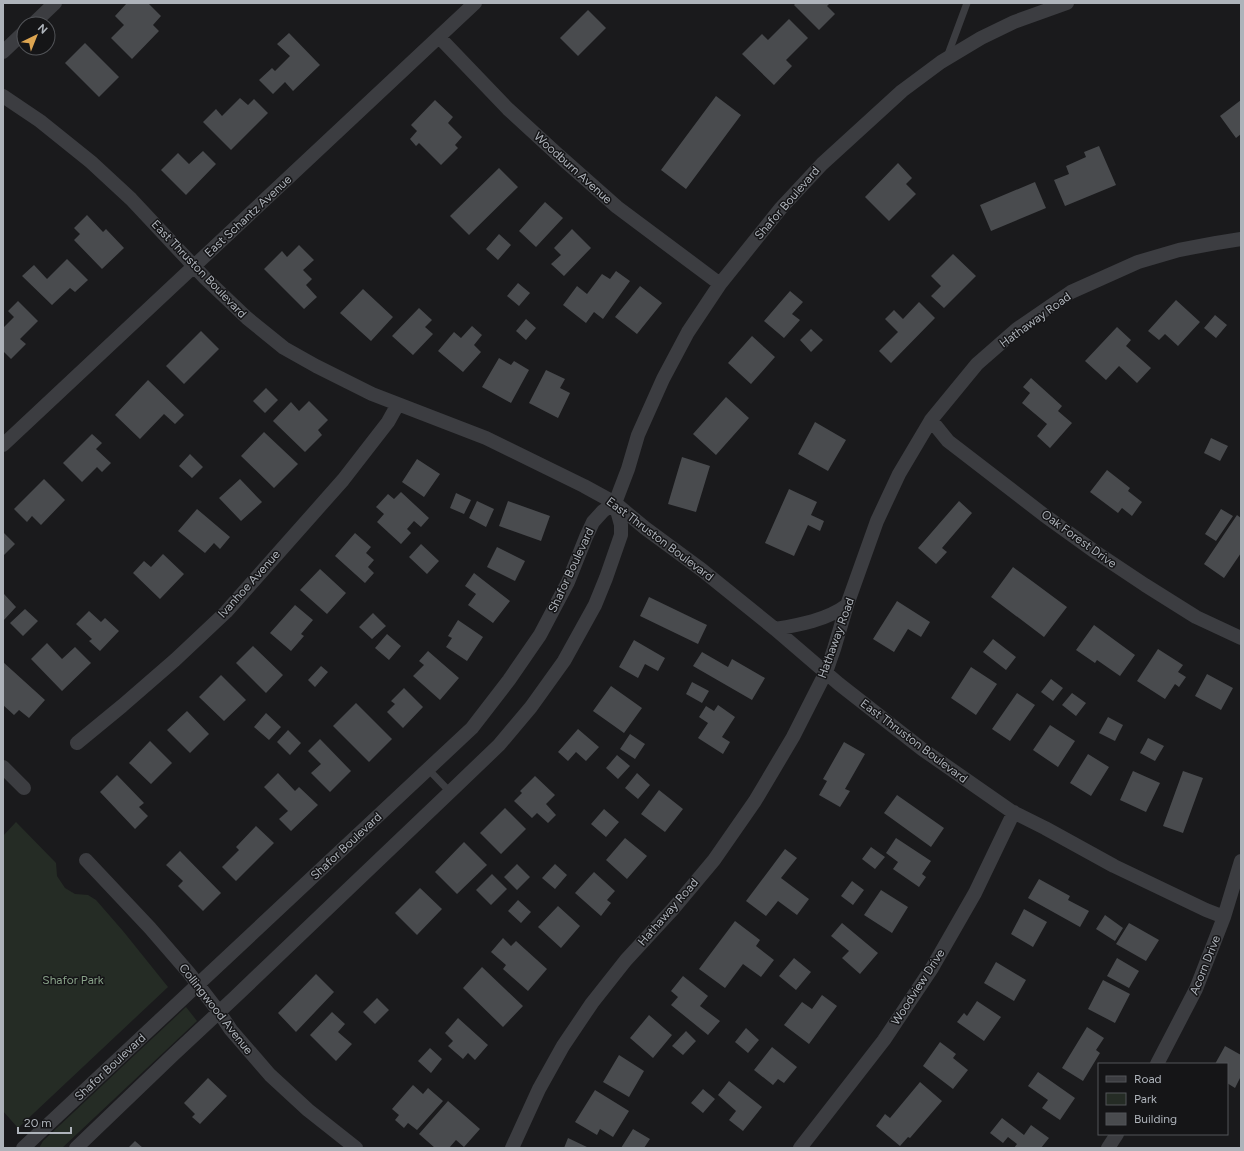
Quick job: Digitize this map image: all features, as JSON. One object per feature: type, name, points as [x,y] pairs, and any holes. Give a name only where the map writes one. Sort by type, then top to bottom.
[{"type":"street","points":[[41,16],[55,3]]},
{"type":"street","name":"East Schantz Avenue","points":[[3,445],[475,3]]},
{"type":"street","name":"Shafor Boulevard","points":[[23,1148],[472,728],[509,680],[540,635],[568,582],[586,536],[594,522],[603,511],[615,503],[628,469],[638,435],[663,379],[688,332],[720,284],[781,208],[822,164],[902,91],[946,59],[981,38],[1014,22],[1067,3]]},
{"type":"street","name":"Woodburn Avenue","points":[[438,37],[514,114],[617,207],[720,284]]},
{"type":"street","points":[[3,52],[16,40]]},
{"type":"street","name":"East Thruston Boulevard","points":[[3,96],[40,121],[90,162],[131,199],[205,278],[247,318],[284,348],[323,370],[372,394],[486,438],[584,486],[615,503],[645,528],[702,570],[922,749],[968,782],[1014,812],[1114,866],[1206,910],[1224,917]]},
{"type":"street","name":"Hathaway Road","points":[[512,1148],[539,1089],[563,1046],[592,1003],[626,960],[673,909],[714,860],[755,802],[793,737],[826,672],[847,605],[877,521],[899,474],[931,420],[977,364],[1017,330],[1071,292],[1138,262],[1179,250],[1241,239]]},
{"type":"street","name":"Ivanhoe Avenue","points":[[77,743],[158,675],[226,612],[343,480],[388,422],[398,404]]},
{"type":"street","name":"Oak Forest Drive","points":[[931,420],[948,441],[1094,551],[1196,617],[1241,638]]},
{"type":"street","points":[[76,1148],[499,745],[532,707],[564,661],[595,605],[621,535],[621,525],[615,503]]},
{"type":"street","points":[[775,629],[791,627],[816,620],[840,610],[847,605]]},
{"type":"street","points":[[3,767],[24,788]]},
{"type":"street","name":"Woodview Drive","points":[[800,1148],[884,1040],[932,968],[975,893],[1014,812]]},
{"type":"street","name":"Collingwood Avenue","points":[[86,860],[150,928],[198,985],[231,1030],[270,1075],[308,1110],[356,1148]]},
{"type":"street","name":"Acorn Drive","points":[[1158,1063],[1196,988],[1224,917],[1241,861]]},
{"type":"street","points":[[1108,1148],[1115,1135]]},
{"type":"lane","points":[[946,59],[967,3]]},
{"type":"lane","points":[[428,769],[450,792]]},
{"type":"green space","name":"Shafor Park","points":[[16,822],[56,863],[57,876],[65,888],[75,894],[88,895],[96,900],[168,987],[18,1128],[3,1111],[3,836]]},
{"type":"green space","points":[[186,1007],[197,1021],[62,1148],[39,1148],[43,1141]]},
{"type":"building","points":[[127,3],[148,3],[161,16],[153,25],[159,31],[132,59],[111,38],[124,25],[115,16]]},
{"type":"building","points":[[796,3],[830,3],[827,6],[835,14],[819,30],[794,5]]},
{"type":"building","points":[[588,10],[606,28],[578,56],[560,38]]},
{"type":"building","points":[[789,19],[808,38],[786,60],[792,66],[774,85],[742,54],[762,34],[768,40]]},
{"type":"building","points":[[289,33],[320,65],[293,91],[285,82],[273,94],[259,80],[272,68],[275,71],[290,56],[277,44]]},
{"type":"building","points":[[85,43],[119,77],[99,97],[65,63]]},
{"type":"building","points":[[716,96],[741,115],[686,189],[661,170]]},
{"type":"building","points":[[240,98],[248,105],[254,99],[268,113],[231,150],[203,122],[216,109],[222,116]]},
{"type":"building","points":[[435,100],[453,117],[448,123],[462,137],[455,145],[458,148],[441,165],[419,143],[416,146],[410,139],[417,131],[411,125]]},
{"type":"building","points":[[1241,100],[1241,134],[1236,138],[1220,116]]},
{"type":"building","points":[[1099,146],[1116,185],[1065,206],[1054,180],[1069,174],[1066,166],[1086,157],[1084,152]]},
{"type":"building","points":[[203,151],[216,164],[186,195],[161,170],[178,153],[189,164]]},
{"type":"building","points":[[898,163],[912,178],[906,184],[916,194],[889,221],[865,197]]},
{"type":"building","points":[[499,168],[518,187],[469,235],[450,216]]},
{"type":"building","points":[[1035,182],[1046,208],[991,231],[980,205]]},
{"type":"building","points":[[545,202],[563,218],[536,247],[519,231]]},
{"type":"building","points":[[87,215],[103,232],[106,229],[124,248],[102,269],[74,240],[80,234],[74,228]]},
{"type":"building","points":[[572,229],[591,248],[564,276],[551,264],[561,255],[554,248]]},
{"type":"building","points":[[499,234],[511,245],[498,260],[486,249]]},
{"type":"building","points":[[299,245],[314,260],[303,270],[312,279],[306,285],[317,297],[304,309],[264,269],[282,251],[287,257]]},
{"type":"building","points":[[953,254],[976,276],[944,308],[931,296],[941,286],[931,276]]},
{"type":"building","points":[[67,259],[88,280],[75,292],[70,288],[52,305],[22,276],[34,265],[47,279]]},
{"type":"building","points":[[616,271],[630,281],[603,319],[594,312],[586,323],[563,305],[577,286],[587,294],[602,274],[610,279]]},
{"type":"building","points":[[518,283],[530,293],[519,306],[507,296]]},
{"type":"building","points":[[640,286],[662,303],[637,334],[615,317]]},
{"type":"building","points":[[363,289],[393,317],[371,341],[340,313]]},
{"type":"building","points":[[790,291],[803,302],[792,314],[800,320],[784,338],[764,321]]},
{"type":"building","points":[[1176,300],[1200,322],[1178,346],[1165,334],[1159,340],[1148,331]]},
{"type":"building","points":[[18,301],[38,321],[20,339],[26,344],[11,359],[3,351],[3,328],[14,317],[8,311]]},
{"type":"building","points":[[919,302],[935,318],[891,363],[879,351],[898,332],[885,319],[894,310],[903,319]]},
{"type":"building","points":[[419,308],[432,320],[425,327],[433,334],[413,355],[392,336]]},
{"type":"building","points":[[1215,315],[1227,325],[1216,338],[1204,328]]},
{"type":"building","points":[[526,319],[536,328],[526,340],[516,331]]},
{"type":"building","points":[[472,326],[482,335],[474,345],[481,352],[463,372],[438,351],[454,332],[461,338]]},
{"type":"building","points":[[1117,327],[1131,340],[1126,346],[1151,368],[1137,383],[1119,366],[1106,380],[1085,361]]},
{"type":"building","points":[[811,329],[823,340],[811,352],[800,340]]},
{"type":"building","points":[[201,331],[219,349],[184,384],[166,366]]},
{"type":"building","points":[[752,336],[775,357],[751,384],[728,363]]},
{"type":"building","points":[[499,358],[511,365],[514,361],[529,370],[511,403],[482,387]]},
{"type":"building","points":[[546,370],[565,379],[560,388],[570,393],[558,418],[529,403]]},
{"type":"building","points":[[1031,378],[1062,406],[1058,411],[1072,423],[1050,448],[1037,436],[1047,424],[1022,403],[1030,393],[1023,387]]},
{"type":"building","points":[[148,380],[184,415],[175,424],[164,414],[140,439],[115,415]]},
{"type":"building","points":[[266,388],[278,400],[265,413],[253,401]]},
{"type":"building","points":[[726,397],[749,418],[716,455],[693,434]]},
{"type":"building","points":[[309,401],[328,420],[318,430],[322,435],[305,452],[273,421],[291,402],[299,411]]},
{"type":"building","points":[[815,422],[846,440],[828,471],[798,454]]},
{"type":"building","points":[[264,432],[298,464],[274,488],[241,456]]},
{"type":"building","points":[[92,434],[102,443],[96,449],[111,463],[102,472],[97,467],[82,482],[63,463]]},
{"type":"building","points":[[1211,438],[1228,446],[1220,461],[1204,453]]},
{"type":"building","points":[[190,454],[203,467],[192,478],[179,466]]},
{"type":"building","points":[[682,457],[710,466],[696,512],[668,504]]},
{"type":"building","points":[[417,459],[440,474],[424,497],[402,482]]},
{"type":"building","points":[[1107,470],[1130,488],[1128,491],[1142,502],[1132,516],[1122,508],[1118,513],[1090,492]]},
{"type":"building","points":[[44,479],[65,500],[41,525],[32,516],[27,522],[14,509]]},
{"type":"building","points":[[240,479],[262,502],[241,521],[219,498]]},
{"type":"building","points":[[789,489],[817,502],[811,515],[824,521],[820,531],[808,525],[794,556],[765,543]]},
{"type":"building","points":[[401,492],[429,518],[421,527],[414,521],[407,529],[411,533],[401,544],[377,522],[384,514],[376,507],[388,494],[394,499]]},
{"type":"building","points":[[456,493],[471,500],[464,514],[450,508]]},
{"type":"building","points":[[477,501],[494,509],[486,527],[469,518]]},
{"type":"building","points":[[508,501],[550,516],[541,541],[499,526]]},
{"type":"building","points":[[959,501],[972,513],[942,548],[947,552],[936,564],[918,548]]},
{"type":"building","points":[[197,509],[230,537],[220,549],[214,543],[205,553],[178,531]]},
{"type":"building","points":[[1221,509],[1233,516],[1216,541],[1205,534]]},
{"type":"building","points":[[1237,515],[1241,518],[1241,553],[1224,578],[1204,564]]},
{"type":"building","points":[[3,532],[15,544],[3,556]]},
{"type":"building","points":[[355,533],[371,547],[366,553],[374,560],[368,567],[374,573],[365,583],[335,556]]},
{"type":"building","points":[[421,544],[439,561],[427,574],[409,557]]},
{"type":"building","points":[[497,547],[525,561],[515,581],[487,567]]},
{"type":"building","points":[[163,554],[184,574],[160,599],[133,573],[144,561],[151,567]]},
{"type":"building","points":[[1013,567],[1067,607],[1044,637],[991,597]]},
{"type":"building","points":[[320,569],[346,593],[327,614],[300,590]]},
{"type":"building","points":[[474,573],[510,601],[493,623],[468,605],[476,594],[465,586]]},
{"type":"building","points":[[4,594],[16,607],[3,621],[3,595]]},
{"type":"building","points":[[649,597],[707,625],[698,644],[640,616]]},
{"type":"building","points":[[897,601],[930,622],[921,637],[908,629],[894,652],[873,639]]},
{"type":"building","points":[[295,605],[313,620],[301,634],[304,636],[291,651],[270,633]]},
{"type":"building","points":[[25,609],[38,621],[23,636],[10,623]]},
{"type":"building","points":[[89,611],[101,622],[105,618],[119,631],[100,651],[89,641],[92,639],[76,624]]},
{"type":"building","points":[[373,613],[386,626],[372,639],[359,627]]},
{"type":"building","points":[[458,620],[483,637],[467,661],[446,647],[452,638],[448,636]]},
{"type":"building","points":[[1094,625],[1135,655],[1120,676],[1097,660],[1095,663],[1076,650]]},
{"type":"building","points":[[387,634],[401,646],[389,660],[375,648]]},
{"type":"building","points":[[993,639],[1016,657],[1006,670],[983,652]]},
{"type":"building","points":[[634,640],[665,658],[658,671],[645,664],[638,678],[619,667]]},
{"type":"building","points":[[47,643],[62,659],[75,647],[91,663],[62,691],[31,659]]},
{"type":"building","points":[[253,646],[283,675],[266,693],[236,663]]},
{"type":"building","points":[[1158,649],[1183,665],[1178,672],[1186,677],[1179,687],[1175,684],[1165,699],[1137,681]]},
{"type":"building","points":[[428,651],[459,678],[440,700],[413,676],[424,665],[419,661]]},
{"type":"building","points":[[702,652],[728,667],[732,659],[765,678],[752,700],[693,666]]},
{"type":"building","points":[[3,662],[45,700],[29,718],[19,710],[14,715],[3,705]]},
{"type":"building","points":[[321,666],[328,672],[315,687],[308,680]]},
{"type":"building","points":[[971,667],[997,684],[976,715],[951,698]]},
{"type":"building","points":[[1207,674],[1233,688],[1221,710],[1195,696]]},
{"type":"building","points":[[221,675],[246,700],[224,721],[199,697]]},
{"type":"building","points":[[1051,679],[1063,688],[1053,701],[1041,692]]},
{"type":"building","points":[[692,682],[709,691],[702,703],[686,694]]},
{"type":"building","points":[[611,686],[642,708],[624,733],[593,711]]},
{"type":"building","points":[[404,688],[423,707],[403,728],[387,712],[395,704],[391,701]]},
{"type":"building","points":[[1017,693],[1035,705],[1010,741],[992,729]]},
{"type":"building","points":[[1072,693],[1086,703],[1076,716],[1062,705]]},
{"type":"building","points":[[356,703],[392,739],[369,762],[333,726]]},
{"type":"building","points":[[718,705],[735,717],[722,737],[730,742],[723,754],[698,738],[708,723],[699,717],[706,706],[714,711]]},
{"type":"building","points":[[187,711],[209,734],[190,753],[167,730]]},
{"type":"building","points":[[266,713],[281,727],[269,740],[254,727]]},
{"type":"building","points":[[1108,717],[1123,725],[1115,741],[1099,733]]},
{"type":"building","points":[[1050,725],[1075,741],[1058,767],[1033,750]]},
{"type":"building","points":[[578,729],[599,747],[586,761],[576,752],[568,761],[558,752]]},
{"type":"building","points":[[288,730],[301,743],[290,755],[277,742]]},
{"type":"building","points":[[630,734],[645,744],[635,759],[620,749]]},
{"type":"building","points":[[1148,738],[1164,746],[1155,761],[1140,753]]},
{"type":"building","points":[[320,739],[351,771],[330,792],[311,773],[321,764],[308,751]]},
{"type":"building","points":[[150,741],[172,763],[151,784],[129,763]]},
{"type":"building","points":[[844,742],[865,754],[845,789],[850,791],[840,807],[819,795],[827,781],[823,779]]},
{"type":"building","points":[[1088,754],[1109,767],[1091,796],[1070,783]]},
{"type":"building","points":[[617,755],[630,766],[618,779],[606,768]]},
{"type":"building","points":[[1133,771],[1160,783],[1146,812],[1120,800]]},
{"type":"building","points":[[1183,771],[1203,778],[1183,833],[1163,826]]},
{"type":"building","points":[[278,773],[295,791],[299,787],[318,805],[291,831],[279,819],[288,811],[264,787]]},
{"type":"building","points":[[637,773],[650,785],[638,799],[625,788]]},
{"type":"building","points":[[117,775],[144,803],[139,807],[148,816],[135,829],[100,792]]},
{"type":"building","points":[[535,776],[555,795],[546,804],[556,815],[548,823],[537,813],[532,818],[514,801],[522,793],[520,791]]},
{"type":"building","points":[[659,790],[683,809],[665,832],[641,814]]},
{"type":"building","points":[[897,795],[944,828],[931,847],[884,813]]},
{"type":"building","points":[[505,808],[526,829],[501,854],[480,833]]},
{"type":"building","points":[[604,809],[619,822],[606,837],[591,824]]},
{"type":"building","points":[[256,826],[274,843],[236,881],[222,867],[239,850],[236,847]]},
{"type":"building","points":[[625,838],[647,856],[627,879],[606,860]]},
{"type":"building","points":[[896,838],[931,861],[922,874],[926,877],[919,887],[893,869],[898,862],[886,853]]},
{"type":"building","points":[[464,842],[487,865],[457,894],[435,872]]},
{"type":"building","points":[[871,847],[885,857],[875,869],[862,859]]},
{"type":"building","points":[[785,849],[797,858],[781,878],[809,899],[797,915],[778,901],[766,916],[746,901]]},
{"type":"building","points":[[180,851],[221,893],[203,911],[178,886],[183,881],[166,865]]},
{"type":"building","points":[[517,864],[530,877],[517,890],[504,877]]},
{"type":"building","points":[[555,864],[567,875],[555,889],[542,878]]},
{"type":"building","points":[[594,872],[615,891],[607,900],[611,903],[601,916],[575,893]]},
{"type":"building","points":[[492,874],[507,889],[491,905],[476,890]]},
{"type":"building","points":[[1039,879],[1070,896],[1068,900],[1089,911],[1080,927],[1028,898]]},
{"type":"building","points":[[852,881],[864,890],[853,905],[841,896]]},
{"type":"building","points":[[420,888],[442,909],[417,935],[395,913]]},
{"type":"building","points":[[881,890],[908,907],[892,933],[864,915]]},
{"type":"building","points":[[518,900],[531,912],[521,923],[508,911]]},
{"type":"building","points":[[558,906],[580,926],[561,948],[538,927]]},
{"type":"building","points":[[1024,909],[1047,922],[1033,947],[1011,934]]},
{"type":"building","points":[[1105,915],[1123,928],[1115,941],[1096,929]]},
{"type":"building","points":[[735,921],[760,940],[756,946],[774,960],[761,977],[743,964],[725,988],[699,969]]},
{"type":"building","points":[[842,923],[878,953],[860,974],[842,958],[849,951],[831,936]]},
{"type":"building","points":[[1129,923],[1159,940],[1146,961],[1116,944]]},
{"type":"building","points":[[503,938],[511,946],[516,941],[547,969],[528,991],[503,969],[506,965],[491,952]]},
{"type":"building","points":[[794,958],[811,972],[796,990],[779,976]]},
{"type":"building","points":[[1117,958],[1139,971],[1129,988],[1107,976]]},
{"type":"building","points":[[996,962],[1026,980],[1014,1001],[984,983]]},
{"type":"building","points":[[482,967],[523,1006],[503,1027],[463,988]]},
{"type":"building","points":[[316,974],[334,992],[296,1032],[278,1013]]},
{"type":"building","points":[[683,976],[708,996],[700,1006],[720,1021],[708,1035],[671,1005],[678,997],[671,991]]},
{"type":"building","points":[[1103,980],[1130,994],[1115,1023],[1088,1009]]},
{"type":"building","points":[[822,995],[837,1006],[809,1044],[784,1025],[802,1002],[812,1009]]},
{"type":"building","points":[[377,998],[389,1010],[375,1024],[363,1012]]},
{"type":"building","points":[[977,1001],[1001,1017],[984,1041],[957,1022],[964,1013],[967,1016]]},
{"type":"building","points":[[332,1012],[345,1024],[338,1032],[352,1044],[336,1061],[310,1035]]},
{"type":"building","points":[[649,1015],[672,1035],[653,1058],[630,1038]]},
{"type":"building","points":[[458,1018],[488,1045],[475,1060],[468,1053],[463,1059],[448,1046],[453,1041],[445,1033]]},
{"type":"building","points":[[1087,1027],[1104,1038],[1096,1050],[1100,1053],[1083,1081],[1062,1068]]},
{"type":"building","points":[[746,1028],[759,1040],[748,1053],[735,1042]]},
{"type":"building","points":[[686,1031],[696,1041],[683,1055],[672,1046]]},
{"type":"building","points":[[940,1042],[956,1054],[953,1058],[968,1070],[953,1089],[923,1066]]},
{"type":"building","points":[[1225,1046],[1241,1055],[1241,1076],[1235,1088],[1228,1084],[1228,1063],[1216,1063]]},
{"type":"building","points":[[772,1047],[797,1067],[784,1083],[778,1079],[773,1085],[754,1070]]},
{"type":"building","points":[[430,1048],[442,1059],[431,1073],[418,1061]]},
{"type":"building","points":[[619,1055],[644,1071],[629,1097],[603,1082]]},
{"type":"building","points":[[1038,1072],[1075,1098],[1060,1120],[1042,1108],[1048,1100],[1028,1086]]},
{"type":"building","points":[[208,1078],[227,1096],[200,1124],[192,1117],[195,1114],[184,1103]]},
{"type":"building","points":[[729,1081],[762,1107],[743,1131],[729,1120],[736,1111],[718,1095]]},
{"type":"building","points":[[920,1082],[942,1101],[910,1138],[908,1137],[900,1146],[876,1126],[885,1114],[890,1118]]},
{"type":"building","points":[[413,1085],[423,1094],[428,1088],[443,1101],[417,1130],[408,1123],[404,1128],[395,1120],[399,1115],[392,1109]]},
{"type":"building","points":[[703,1089],[715,1099],[703,1113],[691,1103]]},
{"type":"building","points":[[595,1090],[629,1111],[613,1137],[600,1129],[597,1135],[575,1122]]},
{"type":"building","points":[[448,1101],[480,1129],[464,1147],[456,1140],[449,1148],[435,1148],[419,1134]]},
{"type":"building","points":[[1002,1118],[1024,1135],[1031,1125],[1049,1138],[1041,1148],[1014,1148],[1017,1144],[1008,1137],[1003,1143],[990,1133]]},
{"type":"building","points":[[633,1129],[650,1139],[644,1148],[621,1148]]},
{"type":"building","points":[[568,1138],[589,1148],[564,1148]]},
{"type":"building","points":[[135,1141],[143,1148],[128,1148]]}]
